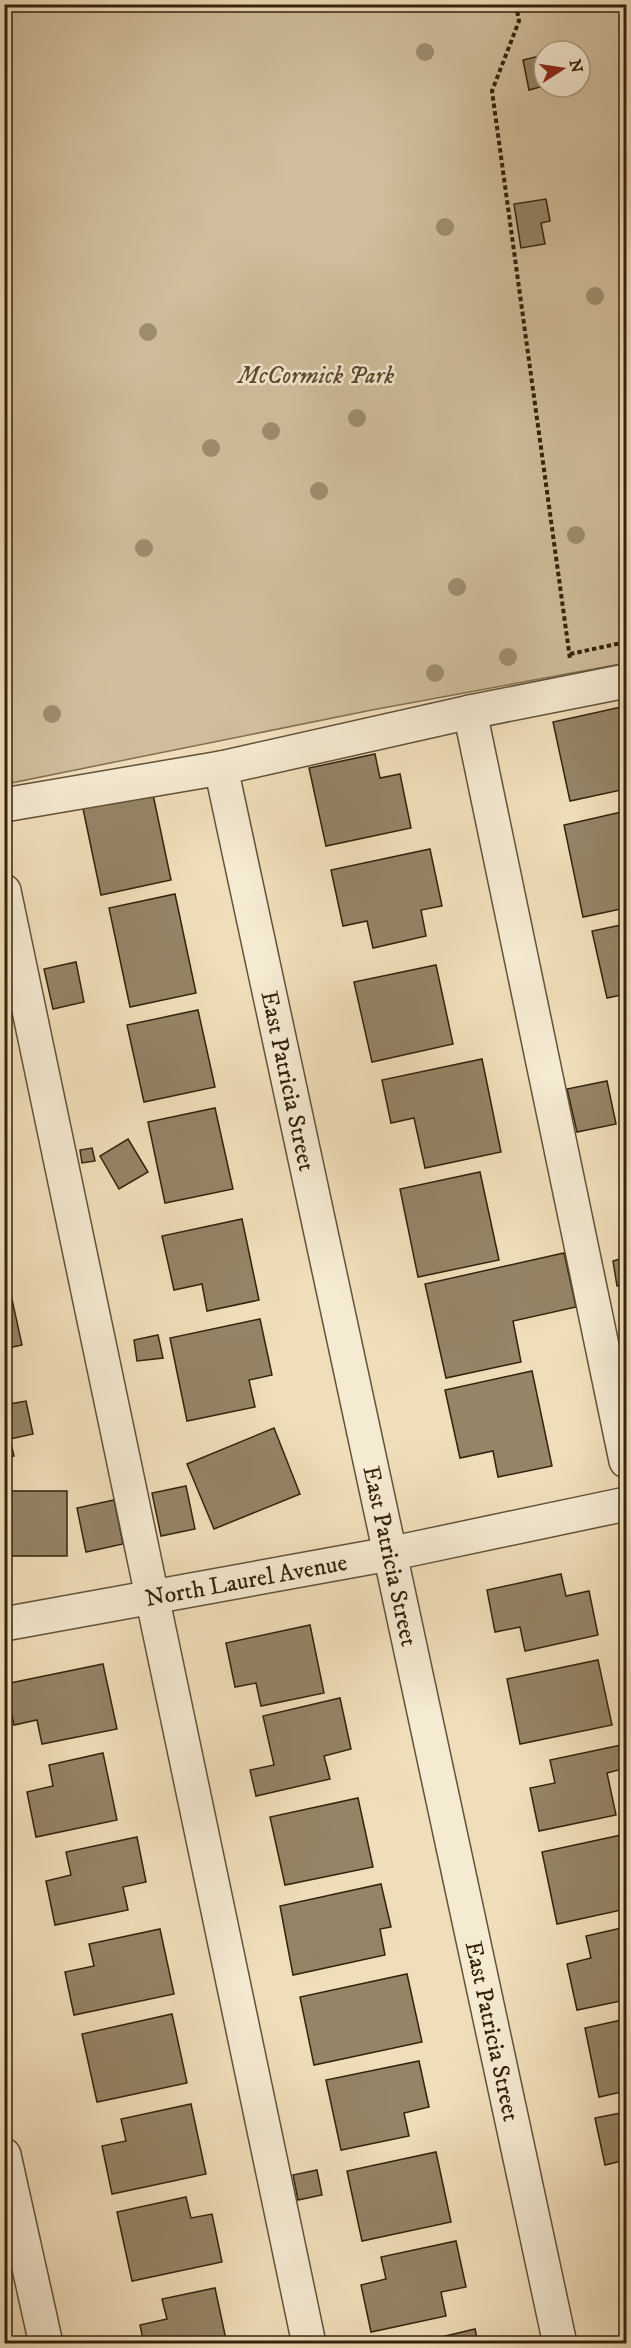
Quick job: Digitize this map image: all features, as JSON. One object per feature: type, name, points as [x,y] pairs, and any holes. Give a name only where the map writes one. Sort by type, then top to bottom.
[{"type":"street","points":[[4,805],[221,768],[470,712],[627,681]]},
{"type":"street","points":[[470,712],[627,1461]]},
{"type":"street","name":"East Patricia Street","points":[[221,768],[560,2343]]},
{"type":"street","points":[[4,891],[309,2343]]},
{"type":"street","name":"North Laurel Avenue","points":[[4,1624],[389,1554],[627,1504]]},
{"type":"street","points":[[4,2156],[46,2343]]},
{"type":"path","points":[[516,4],[519,21],[492,91],[574,691]]},
{"type":"path","points":[[570,654],[627,642]]},
{"type":"green space","name":"McCormick Park","points":[[4,5],[626,5],[626,663],[372,710],[11,783],[4,755]]},
{"type":"building","points":[[532,58],[532,89],[529,90],[523,60]]},
{"type":"building","points":[[546,199],[550,221],[541,223],[545,244],[521,248],[514,204]]},
{"type":"building","points":[[626,706],[626,789],[570,801],[553,722]]},
{"type":"building","points":[[375,754],[380,778],[400,774],[411,828],[326,846],[309,768]]},
{"type":"building","points":[[151,785],[171,880],[101,895],[81,799]]},
{"type":"building","points":[[626,811],[626,908],[583,917],[564,825]]},
{"type":"building","points":[[430,849],[442,906],[421,910],[426,936],[373,948],[367,921],[343,926],[331,870]]},
{"type":"building","points":[[175,894],[196,993],[130,1007],[109,908]]},
{"type":"building","points":[[626,924],[626,994],[607,998],[592,931]]},
{"type":"building","points":[[76,962],[84,1002],[53,1009],[44,969]]},
{"type":"building","points":[[436,965],[453,1044],[372,1062],[354,982]]},
{"type":"building","points":[[198,1010],[215,1087],[144,1102],[127,1025]]},
{"type":"building","points":[[482,1059],[501,1152],[425,1168],[414,1118],[391,1123],[382,1080]]},
{"type":"building","points":[[607,1081],[616,1124],[577,1132],[567,1089]]},
{"type":"building","points":[[215,1108],[233,1189],[165,1203],[148,1122]]},
{"type":"building","points":[[128,1139],[148,1172],[119,1189],[100,1156]]},
{"type":"building","points":[[92,1148],[95,1161],[82,1163],[80,1150]]},
{"type":"building","points":[[480,1172],[499,1260],[418,1277],[400,1189]]},
{"type":"building","points":[[242,1219],[259,1300],[207,1311],[202,1284],[174,1290],[162,1236]]},
{"type":"building","points":[[564,1253],[576,1307],[513,1321],[521,1362],[446,1378],[425,1284]]},
{"type":"building","points":[[626,1257],[626,1285],[617,1286],[613,1261]]},
{"type":"building","points":[[4,1263],[22,1345],[4,1349]]},
{"type":"building","points":[[260,1319],[272,1375],[249,1380],[255,1407],[187,1421],[170,1338]]},
{"type":"building","points":[[158,1335],[163,1358],[137,1361],[134,1340]]},
{"type":"building","points":[[532,1371],[552,1466],[498,1477],[493,1451],[460,1458],[445,1390]]},
{"type":"building","points":[[26,1401],[33,1434],[10,1439],[14,1456],[4,1458],[4,1405]]},
{"type":"building","points":[[274,1428],[300,1494],[214,1529],[187,1464]]},
{"type":"building","points":[[186,1486],[195,1529],[161,1536],[152,1493]]},
{"type":"building","points":[[4,1491],[67,1491],[67,1556],[4,1556]]},
{"type":"building","points":[[114,1500],[123,1544],[86,1552],[77,1508]]},
{"type":"building","points":[[561,1574],[566,1596],[589,1591],[598,1635],[525,1651],[520,1627],[495,1632],[487,1590]]},
{"type":"building","points":[[310,1625],[324,1693],[261,1706],[256,1683],[235,1687],[226,1643]]},
{"type":"building","points":[[598,1660],[612,1725],[520,1744],[507,1679]]},
{"type":"building","points":[[103,1664],[117,1729],[42,1744],[37,1720],[14,1725],[5,1684]]},
{"type":"building","points":[[340,1698],[351,1749],[324,1756],[330,1779],[256,1796],[250,1770],[274,1765],[263,1716]]},
{"type":"building","points":[[626,1744],[626,1768],[607,1773],[616,1815],[539,1831],[530,1788],[555,1783],[550,1760]]},
{"type":"building","points":[[103,1753],[117,1820],[36,1837],[27,1792],[53,1786],[49,1765]]},
{"type":"building","points":[[358,1798],[373,1867],[285,1885],[270,1817]]},
{"type":"building","points":[[626,1834],[626,1909],[557,1924],[542,1852]]},
{"type":"building","points":[[137,1837],[146,1882],[123,1887],[128,1910],[55,1925],[46,1881],[71,1875],[66,1852]]},
{"type":"building","points":[[381,1884],[391,1927],[380,1929],[385,1955],[293,1975],[280,1906]]},
{"type":"building","points":[[626,1927],[626,2000],[577,2010],[567,1964],[591,1958],[586,1936]]},
{"type":"building","points":[[160,1929],[174,1994],[74,2015],[65,1972],[94,1966],[89,1944]]},
{"type":"building","points":[[407,1974],[422,2042],[314,2065],[300,1997]]},
{"type":"building","points":[[172,2014],[187,2083],[97,2102],[82,2034]]},
{"type":"building","points":[[626,2019],[626,2091],[599,2097],[585,2028]]},
{"type":"building","points":[[419,2061],[429,2107],[404,2113],[409,2136],[341,2150],[326,2080]]},
{"type":"building","points":[[191,2104],[206,2174],[112,2194],[102,2146],[126,2141],[121,2119]]},
{"type":"building","points":[[626,2112],[626,2160],[605,2165],[595,2118]]},
{"type":"building","points":[[436,2152],[451,2222],[362,2241],[347,2171]]},
{"type":"building","points":[[317,2170],[322,2195],[298,2200],[293,2175]]},
{"type":"building","points":[[186,2197],[191,2218],[212,2214],[222,2262],[132,2281],[117,2212]]},
{"type":"building","points":[[456,2241],[466,2287],[441,2292],[446,2316],[371,2332],[361,2285],[386,2279],[381,2257]]},
{"type":"building","points":[[215,2288],[227,2344],[144,2344],[140,2325],[167,2319],[162,2299]]},
{"type":"building","points":[[475,2329],[478,2344],[412,2344]]}]
